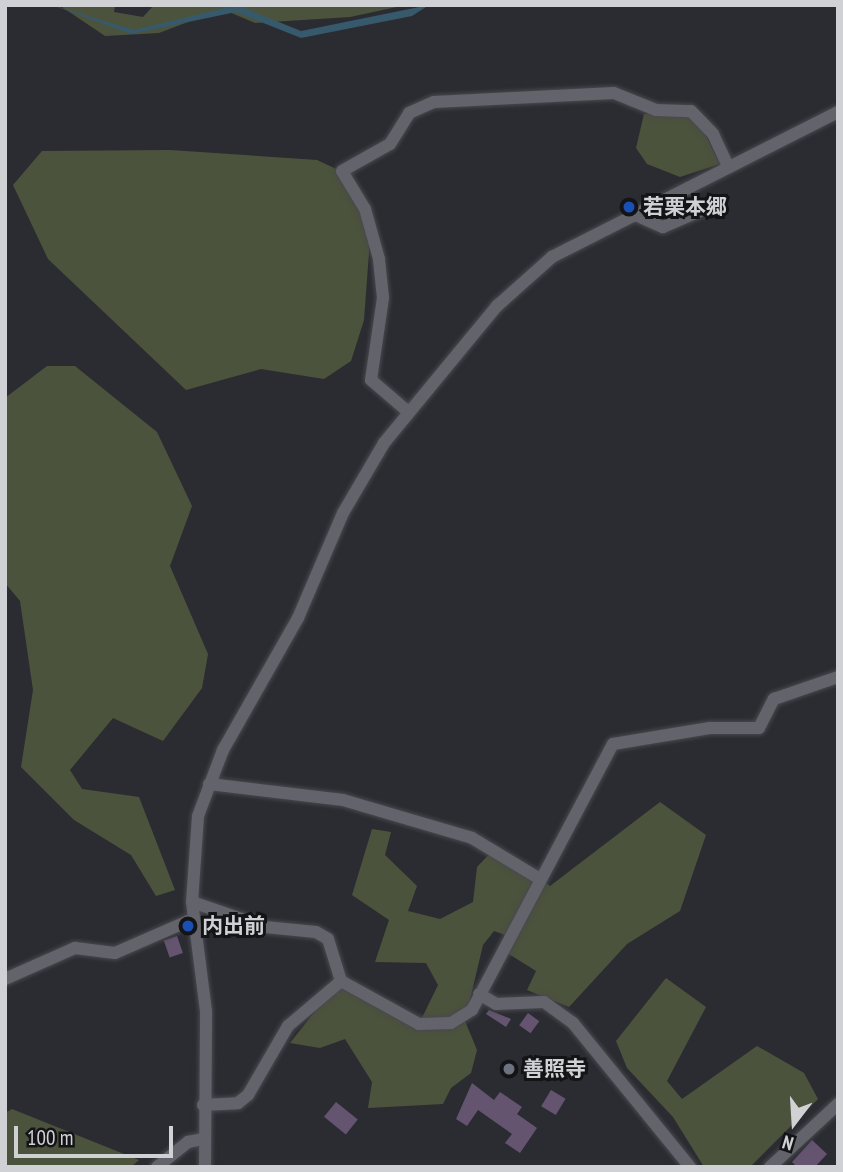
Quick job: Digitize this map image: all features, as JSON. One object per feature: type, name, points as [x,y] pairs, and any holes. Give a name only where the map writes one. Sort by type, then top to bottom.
[{"type":"street","points":[[406,410],[371,380],[383,298],[379,259],[365,209],[342,171],[390,144],[409,113],[434,102],[614,93],[656,110],[691,111],[713,134],[728,166]]},
{"type":"street","points":[[205,1167],[203,1105],[206,1011],[192,902],[196,829],[209,784],[299,618],[343,513],[406,410],[523,281],[631,213],[838,113]]},
{"type":"street","points":[[631,213],[663,227],[707,208]]},
{"type":"street","points":[[192,902],[265,927],[316,932],[328,939],[341,981],[431,1025],[451,1024],[472,1010],[613,744],[710,728],[759,728],[774,699],[838,677]]},
{"type":"street","points":[[209,784],[343,800],[472,838],[540,879]]},
{"type":"street","points":[[5,979],[75,948],[115,953],[193,919]]},
{"type":"street","points":[[203,1105],[238,1103],[248,1095],[288,1026],[341,981]]},
{"type":"street","points":[[479,994],[496,1004],[544,1002],[573,1023],[690,1167]]},
{"type":"street","points":[[770,1167],[786,1163],[838,1104]]},
{"type":"street","points":[[157,1167],[188,1142],[203,1139]]},
{"type":"green space","points":[[59,5],[115,5],[114,12],[143,17],[154,5],[406,5],[350,17],[255,23],[222,9],[159,33],[105,36]]},
{"type":"green space","points":[[672,110],[698,120],[720,164],[680,177],[647,164],[636,148],[644,114]]},
{"type":"green space","points":[[170,150],[317,160],[345,173],[370,239],[364,320],[351,361],[324,379],[261,369],[186,390],[48,259],[13,185],[42,151]]},
{"type":"green space","points":[[47,366],[75,366],[157,432],[192,506],[170,566],[208,654],[202,688],[163,741],[113,718],[70,770],[82,789],[139,797],[175,890],[156,896],[131,855],[74,820],[21,767],[33,690],[20,601],[5,583],[5,398]]},
{"type":"green space","points":[[660,802],[706,835],[680,911],[627,944],[569,1007],[527,990],[536,971],[501,949],[505,935],[494,931],[483,945],[465,1021],[477,1050],[471,1073],[451,1088],[443,1104],[368,1108],[372,1082],[345,1039],[320,1048],[290,1043],[338,982],[419,1024],[438,985],[426,963],[375,962],[389,920],[352,895],[372,829],[391,832],[385,855],[417,886],[408,911],[440,919],[473,902],[477,867],[496,847],[550,886]]},
{"type":"green space","points":[[666,978],[706,1007],[667,1081],[682,1099],[757,1046],[804,1073],[818,1099],[750,1167],[704,1167],[673,1117],[627,1068],[616,1041]]},
{"type":"green space","points":[[12,1109],[139,1160],[131,1167],[5,1167],[5,1113]]},
{"type":"water","points":[[52,5],[134,30],[237,5],[301,31],[429,5],[412,16],[301,38],[236,12],[131,34]]},
{"type":"building","points":[[177,936],[183,953],[170,958],[164,941]]},
{"type":"building","points":[[489,1010],[511,1019],[506,1027],[486,1014]]},
{"type":"building","points":[[528,1013],[539,1021],[531,1033],[519,1025]]},
{"type":"building","points":[[472,1083],[494,1100],[500,1092],[522,1107],[517,1114],[537,1128],[520,1153],[505,1143],[512,1134],[478,1110],[467,1126],[456,1119]]},
{"type":"building","points":[[551,1090],[566,1099],[556,1115],[541,1106]]},
{"type":"building","points":[[336,1102],[358,1120],[346,1134],[324,1117]]},
{"type":"building","points":[[812,1140],[827,1154],[815,1167],[797,1167],[792,1162]]},
{"type":"place","name":"若栗本郷","points":[[629,207]]},
{"type":"place","name":"内出前","points":[[188,926]]},
{"type":"place","name":"善照寺","points":[[509,1069]]}]
